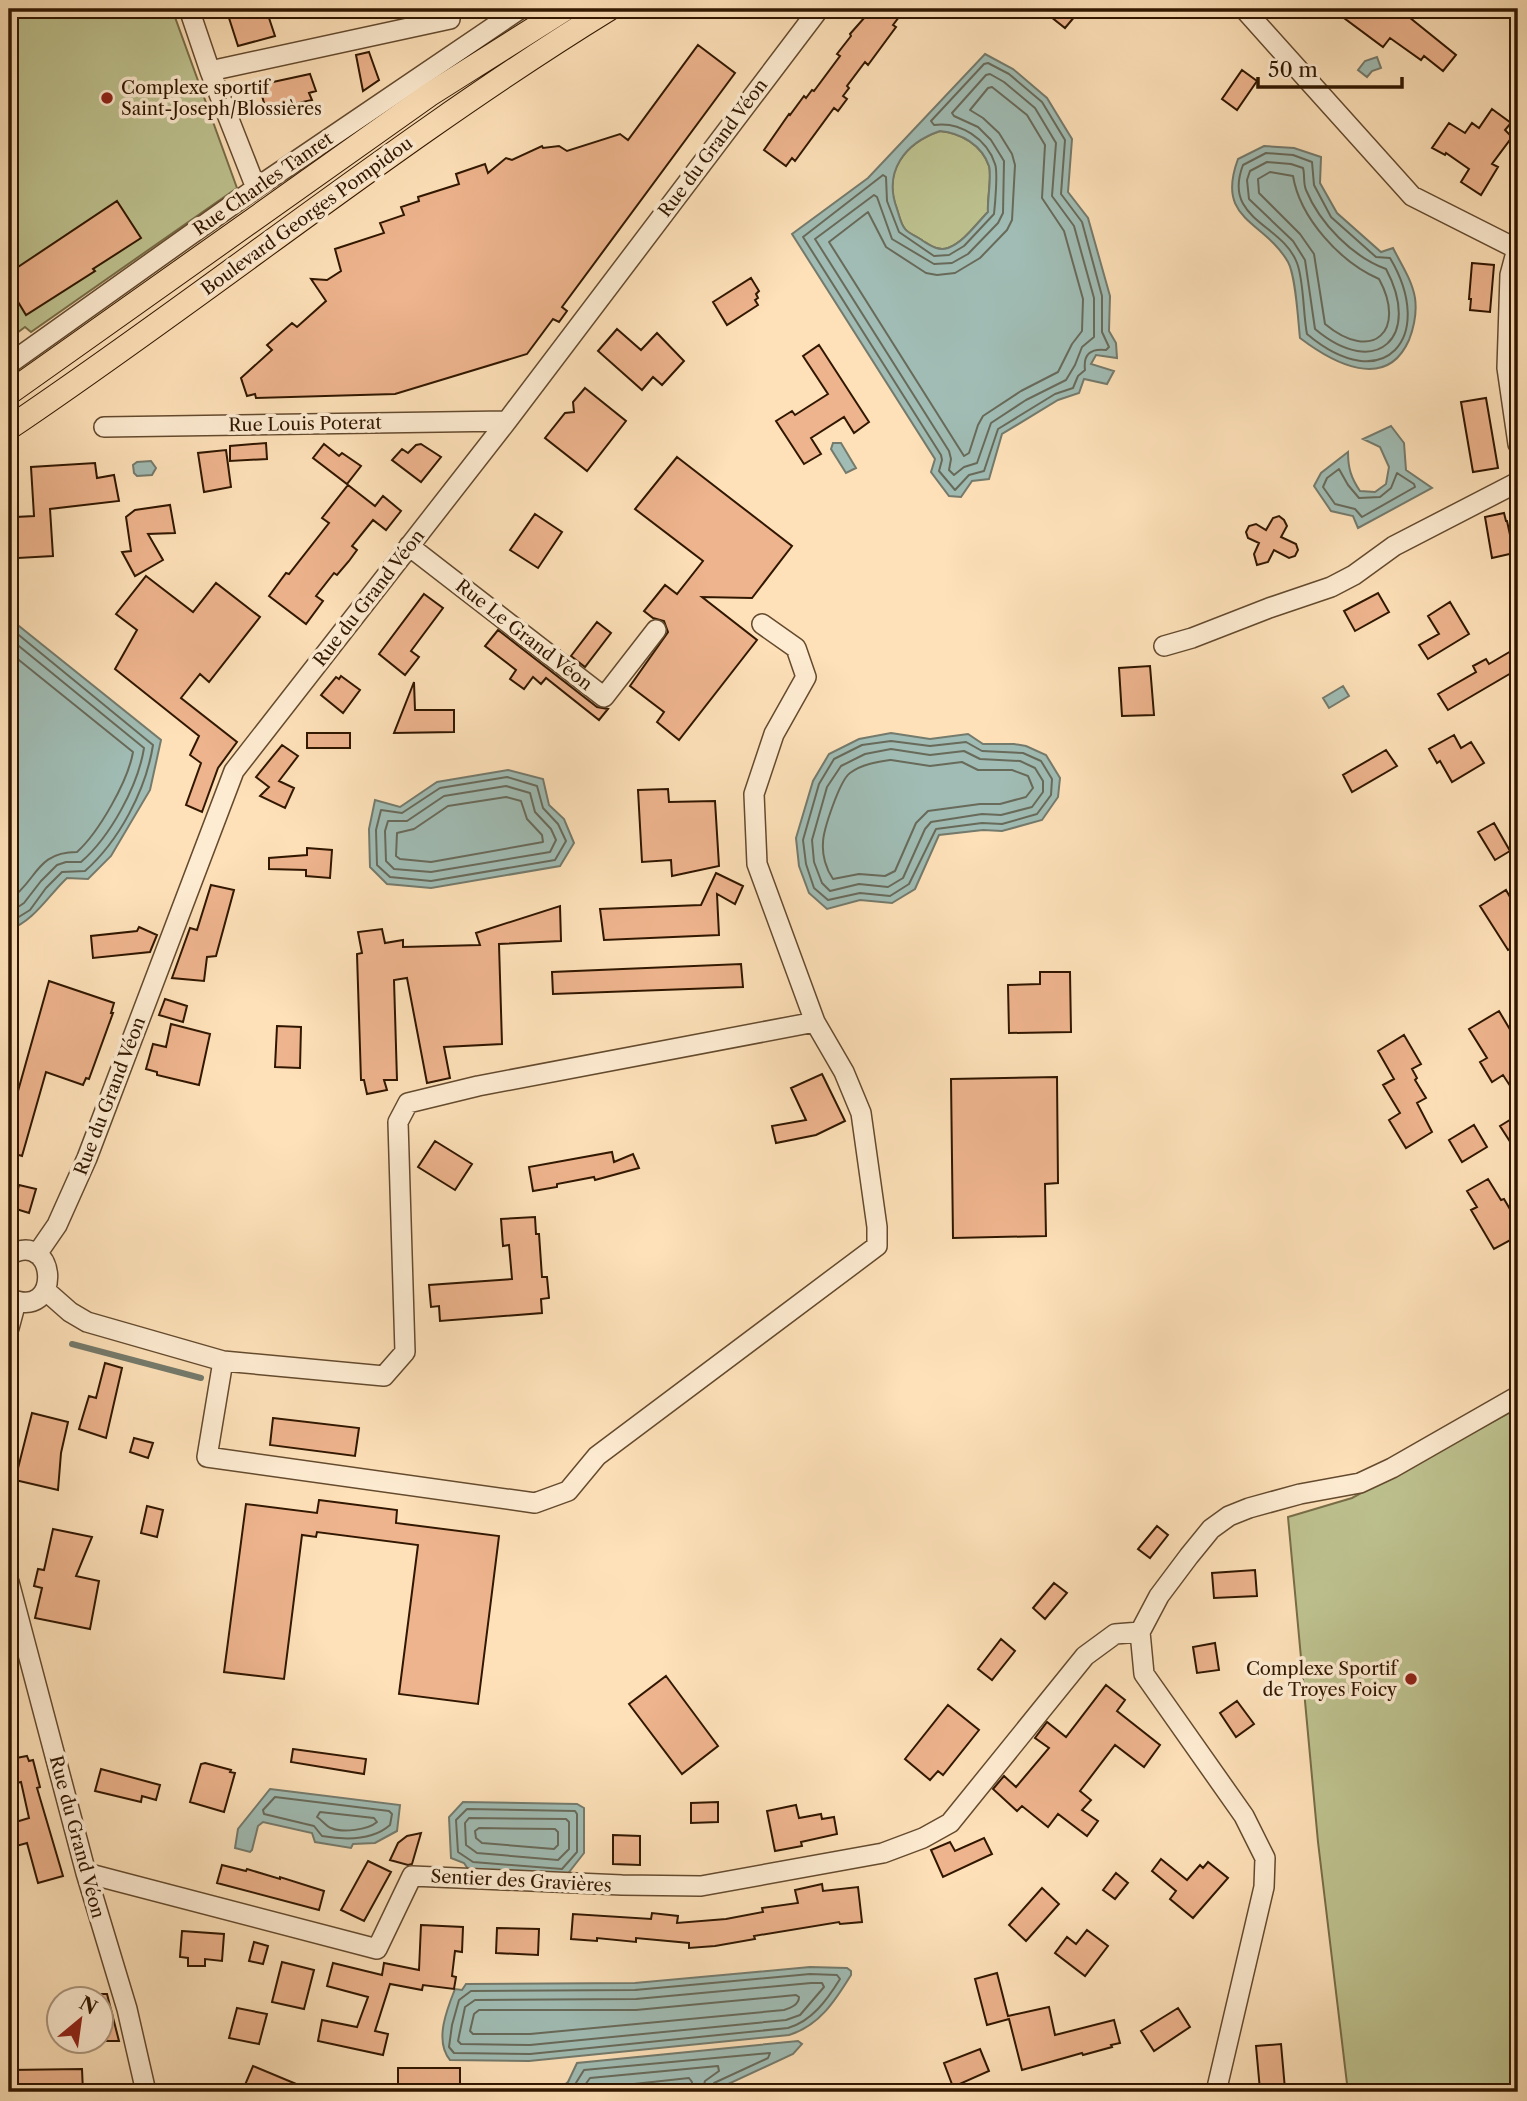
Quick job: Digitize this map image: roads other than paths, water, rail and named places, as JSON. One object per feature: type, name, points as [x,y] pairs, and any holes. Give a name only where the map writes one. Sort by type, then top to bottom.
[{"type":"main road","name":"Boulevard Georges Pompidou","points":[[9,393],[429,95],[565,9]]},
{"type":"main road","name":"Boulevard Georges Pompidou","points":[[9,428],[100,367],[438,120],[534,55],[609,9]]},
{"type":"street","points":[[189,9],[256,188]]},
{"type":"street","name":"Rue Charles Tanret","points":[[9,365],[256,188],[520,9]]},
{"type":"street","name":"Rue du Grand Véon","points":[[37,1254],[57,1225],[87,1158],[234,771],[507,421],[819,9]]},
{"type":"street","points":[[1244,9],[1412,196],[1517,247],[1510,275],[1507,368],[1518,444]]},
{"type":"street","points":[[210,71],[450,19]]},
{"type":"street","name":"Rue Louis Poterat","points":[[104,427],[507,421]]},
{"type":"street","points":[[1164,646],[1331,587],[1354,575],[1394,545],[1518,482]]},
{"type":"street","name":"Rue Le Grand Véon","points":[[409,546],[604,697],[656,630]]},
{"type":"street","points":[[223,1361],[207,1457],[535,1503],[568,1491],[597,1456],[877,1246],[877,1227],[861,1113],[844,1072],[816,1022],[757,864],[754,794],[774,734],[806,677],[796,648],[762,624]]},
{"type":"street","points":[[45,1290],[70,1312],[87,1322],[223,1361],[384,1376],[405,1352],[398,1122],[408,1103],[478,1086],[816,1022]]},
{"type":"street","points":[[9,1255],[22,1250],[37,1254],[49,1274],[45,1290],[33,1300],[13,1300],[9,1328]]},
{"type":"street","points":[[1216,2092],[1264,1886],[1265,1858],[1244,1816],[1144,1674],[1140,1632],[1158,1595],[1211,1529],[1230,1516],[1249,1507],[1360,1483],[1392,1468],[1518,1395]]},
{"type":"street","name":"Rue du Grand Véon","points":[[9,1582],[86,1873],[127,2009],[146,2092]]},
{"type":"street","name":"Sentier des Gravières","points":[[86,1873],[377,1949],[411,1876],[701,1886],[883,1853],[923,1838],[950,1824],[1085,1656],[1115,1634],[1140,1632]]},
{"type":"water","points":[[985,54],[1013,69],[1047,98],[1072,139],[1068,192],[1088,218],[1110,296],[1109,331],[1116,343],[1117,358],[1096,355],[1091,364],[1114,371],[1107,384],[1084,379],[1079,393],[1058,400],[1002,434],[989,479],[972,481],[961,497],[949,496],[931,472],[935,459],[792,234],[868,178]],"holes":[[[940,131],[970,141],[986,159],[990,170],[988,212],[959,242],[941,249],[929,245],[904,227],[893,195],[893,182],[895,171],[907,151],[928,136]]]},
{"type":"water","points":[[1377,57],[1381,68],[1372,71],[1367,77],[1358,70],[1365,61]]},
{"type":"water","points":[[1264,146],[1294,148],[1321,157],[1320,183],[1337,213],[1381,252],[1393,248],[1411,285],[1416,309],[1409,340],[1399,356],[1387,365],[1373,369],[1358,368],[1328,356],[1300,338],[1295,288],[1288,262],[1278,248],[1245,218],[1237,208],[1233,195],[1238,159]]},
{"type":"water","points":[[1391,426],[1404,443],[1406,470],[1432,488],[1358,528],[1353,516],[1331,511],[1314,486],[1321,473],[1348,452],[1351,473],[1360,491],[1375,492],[1386,484],[1389,467],[1380,447],[1363,439]]},
{"type":"water","points":[[833,443],[841,443],[856,468],[846,473],[831,449]]},
{"type":"water","points":[[151,461],[156,468],[152,475],[137,476],[134,473],[133,465],[137,462]]},
{"type":"water","points":[[9,618],[161,740],[150,790],[111,856],[88,879],[67,878],[26,921],[9,930]]},
{"type":"water","points":[[1343,686],[1349,696],[1329,708],[1323,698]]},
{"type":"water","points":[[891,733],[930,739],[968,734],[983,744],[1026,746],[1046,755],[1060,778],[1058,797],[1042,820],[1002,831],[983,830],[939,835],[915,889],[892,903],[860,900],[827,909],[809,893],[799,866],[796,838],[813,781],[829,754],[859,739]]},
{"type":"water","points":[[508,770],[543,779],[549,805],[564,819],[574,843],[560,866],[431,888],[387,884],[370,867],[369,829],[375,800],[400,807],[437,782]]},
{"type":"water","points":[[270,1789],[400,1805],[397,1831],[375,1843],[353,1844],[351,1848],[315,1842],[312,1833],[263,1822],[258,1826],[250,1852],[235,1848],[238,1829]]},
{"type":"water","points":[[463,1802],[577,1804],[584,1808],[584,1853],[566,1876],[468,1869],[464,1863],[451,1858],[449,1817]]},
{"type":"water","points":[[810,1967],[847,1968],[851,1975],[818,2019],[789,2035],[529,2061],[450,2060],[443,2044],[446,2015],[455,1989],[462,1990],[466,1984],[635,1983]]},
{"type":"water","points":[[798,2041],[802,2044],[793,2054],[711,2092],[522,2092],[528,2085],[563,2086],[568,2082],[577,2063]]},
{"type":"waterway","points":[[72,1344],[201,1378]]},
{"type":"place","name":"Complexe sportif Saint-Joseph/Blossières","points":[[107,98]]},
{"type":"place","name":"Complexe Sportif de Troyes Foicy","points":[[1411,1679]]}]
